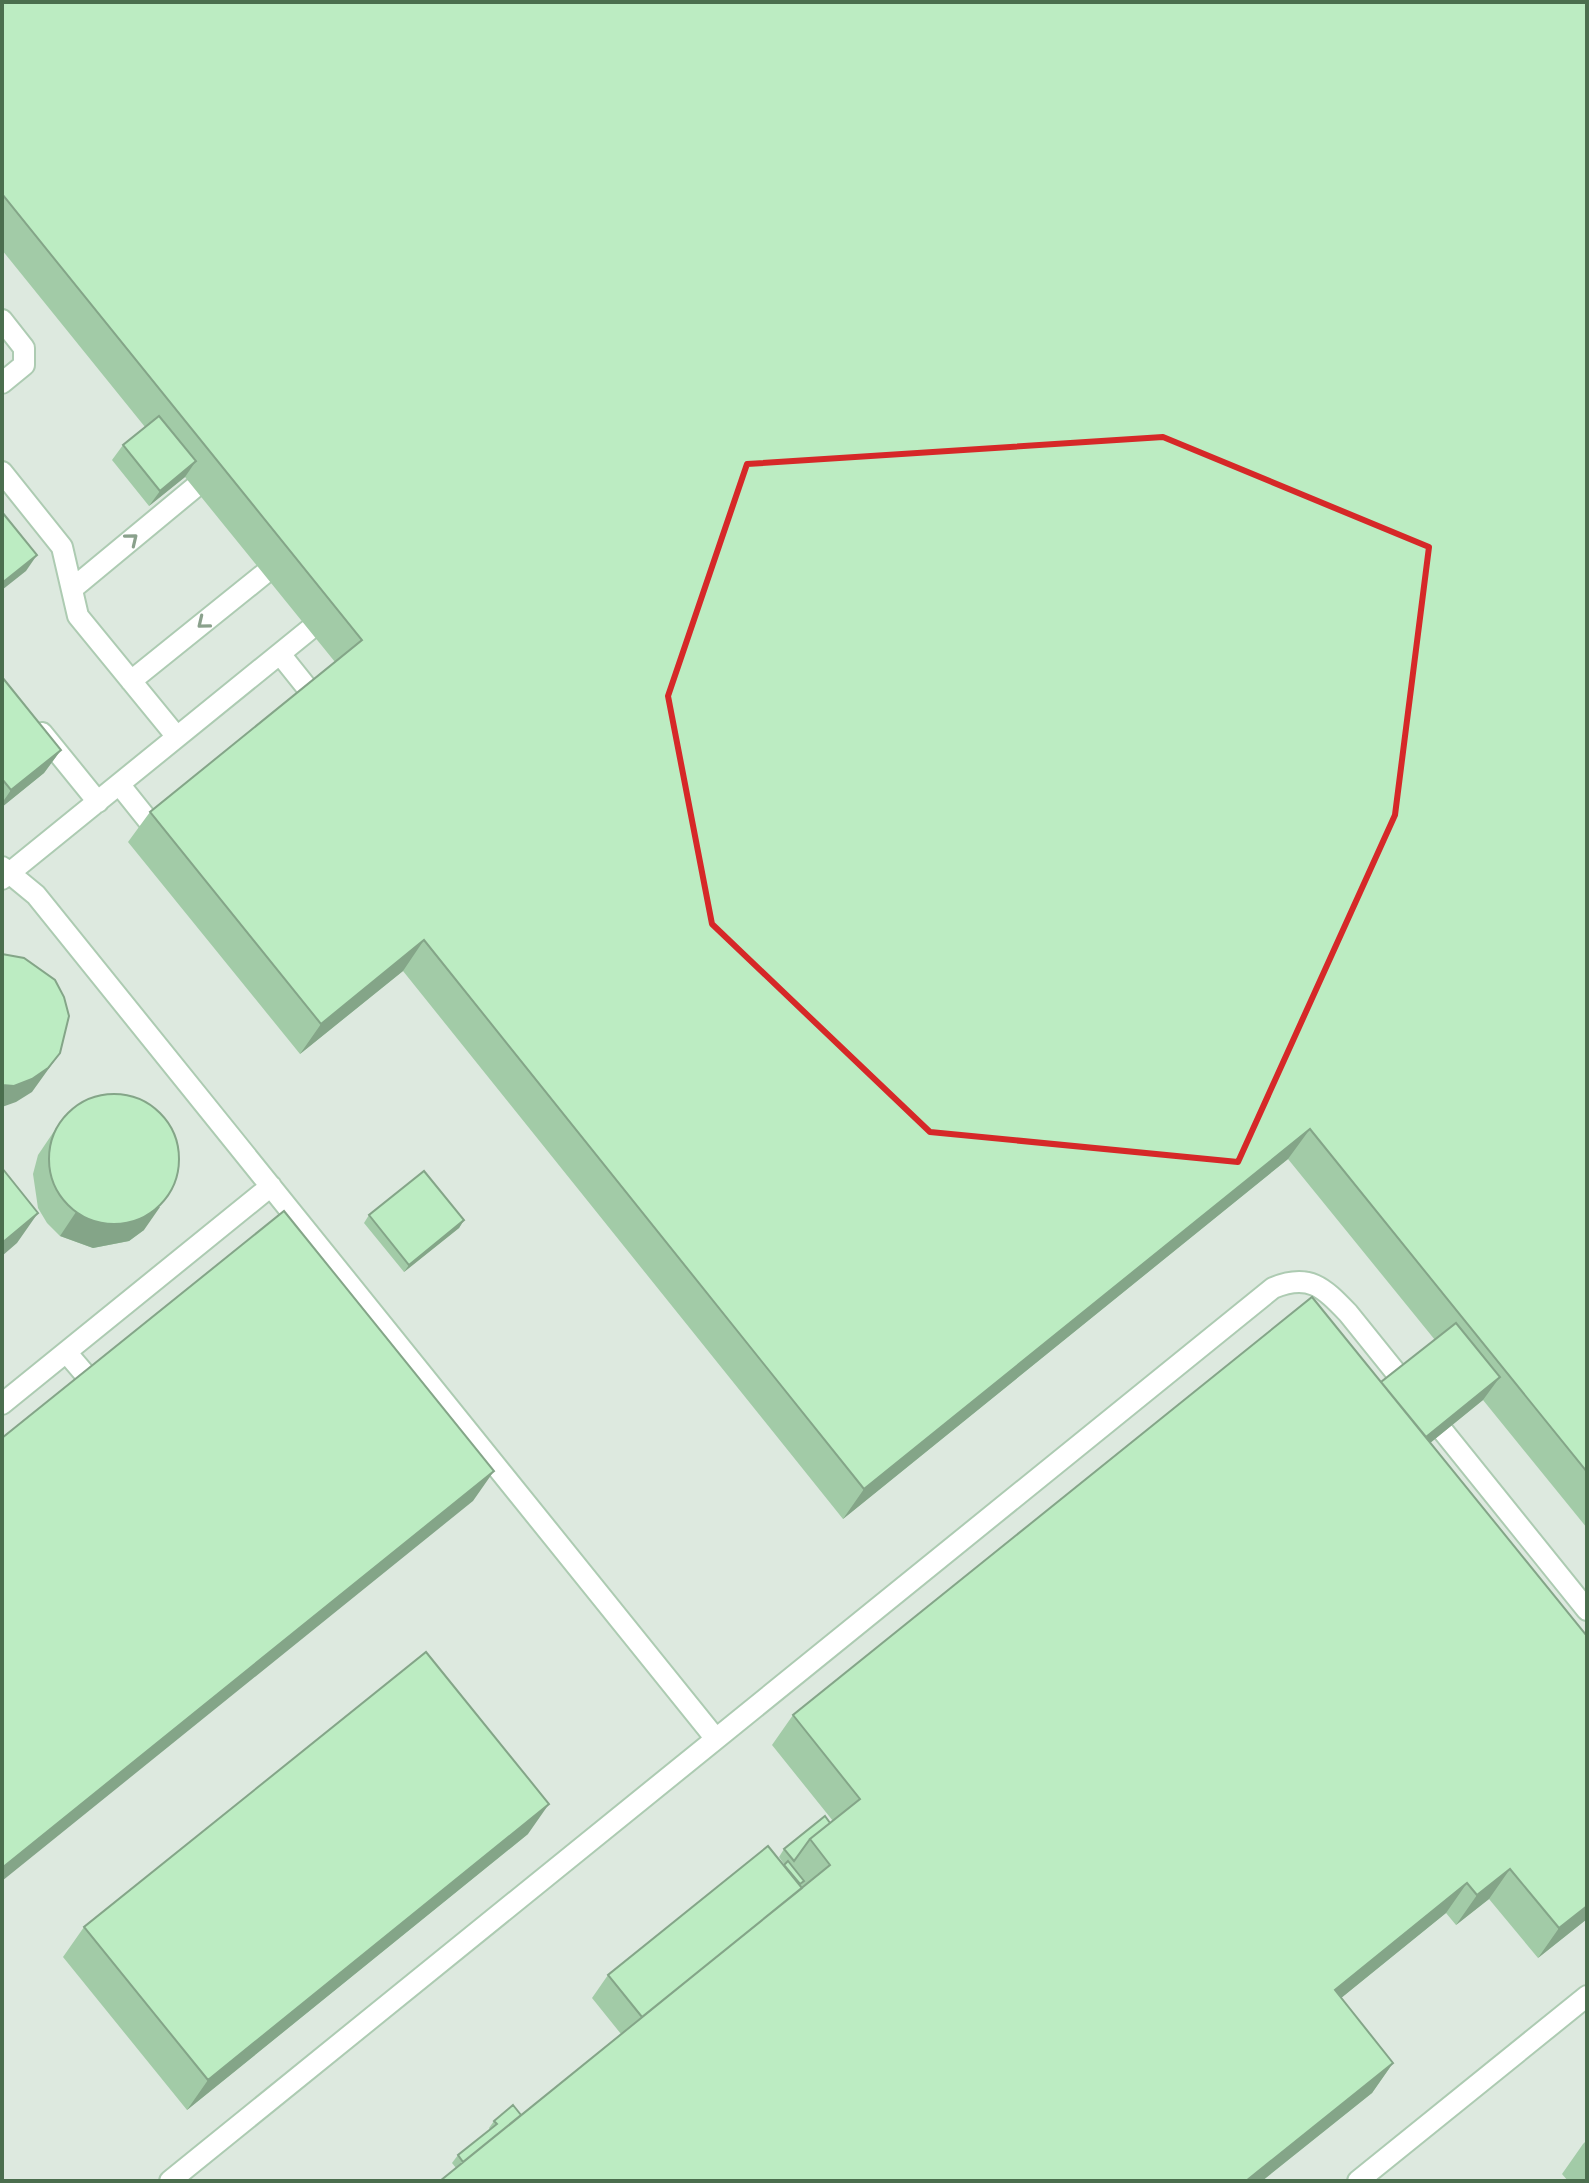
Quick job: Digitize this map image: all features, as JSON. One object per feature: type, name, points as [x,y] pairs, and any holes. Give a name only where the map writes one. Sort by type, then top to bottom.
[{"type":"lane","points":[[2,320],[24,348],[24,365],[2,383]]},
{"type":"lane","points":[[2,472],[62,547],[78,616],[177,737]]},
{"type":"lane","points":[[72,589],[194,488]]},
{"type":"lane","points":[[131,681],[264,574]]},
{"type":"lane","points":[[309,630],[98,802],[4,873],[36,895],[716,1739]]},
{"type":"lane","points":[[280,654],[312,694]]},
{"type":"lane","points":[[31,719],[98,802]]},
{"type":"lane","points":[[119,784],[151,824]]},
{"type":"lane","points":[[2,1404],[271,1186]]},
{"type":"lane","points":[[170,2181],[1273,1288],[1293,1280],[1308,1282],[1328,1292],[1587,1610]]},
{"type":"lane","points":[[66,1352],[90,1380]]},
{"type":"lane","points":[[1358,2181],[1587,1996]]},
{"type":"highlighted area","points":[[1163,437],[1429,547],[1395,815],[1238,1162],[930,1132],[712,924],[668,696],[747,464]]},
{"type":"shaded area","points":[[2,2],[1587,2],[1587,2181],[2,2181]]},
{"type":"building","points":[[2,2],[1587,2],[1587,1472],[1310,1129],[864,1489],[424,940],[321,1024],[150,812],[362,640],[2,194]]},
{"type":"building","points":[[159,416],[196,461],[160,491],[123,445]]},
{"type":"building","points":[[2,512],[37,555],[2,583]]},
{"type":"building","points":[[2,677],[61,750],[11,790],[2,779]]},
{"type":"building","points":[[2,954],[24,958],[55,980],[69,1016],[60,1053],[48,1068],[14,1086],[2,1085]]},
{"type":"building","points":[[114,1094],[139,1099],[160,1113],[174,1134],[179,1159],[174,1184],[160,1205],[139,1219],[114,1224],[89,1219],[68,1205],[54,1184],[49,1159],[54,1134],[68,1113],[89,1099]]},
{"type":"building","points":[[2,1168],[38,1213],[2,1243]]},
{"type":"building","points":[[424,1171],[464,1220],[409,1265],[369,1215]]},
{"type":"building","points":[[284,1211],[494,1471],[2,1868],[2,1438]]},
{"type":"building","points":[[1312,1297],[1587,1636],[1587,1906],[1559,1928],[1510,1869],[1477,1895],[1467,1883],[1335,1990],[1393,2063],[1246,2181],[440,2181],[830,1865],[810,1839],[860,1799],[793,1715]]},
{"type":"building","points":[[1456,1323],[1500,1377],[1426,1437],[1381,1382]]},
{"type":"building","points":[[426,1652],[549,1804],[208,2080],[84,1927]]},
{"type":"building","points":[[825,1816],[830,1823],[810,1839],[794,1861],[784,1849]]},
{"type":"building","points":[[768,1846],[802,1888],[642,2017],[608,1975]]},
{"type":"building","points":[[788,1861],[804,1881],[800,1884],[784,1865]]},
{"type":"building","points":[[513,2105],[521,2115],[463,2162],[458,2155],[497,2124],[494,2121]]}]
